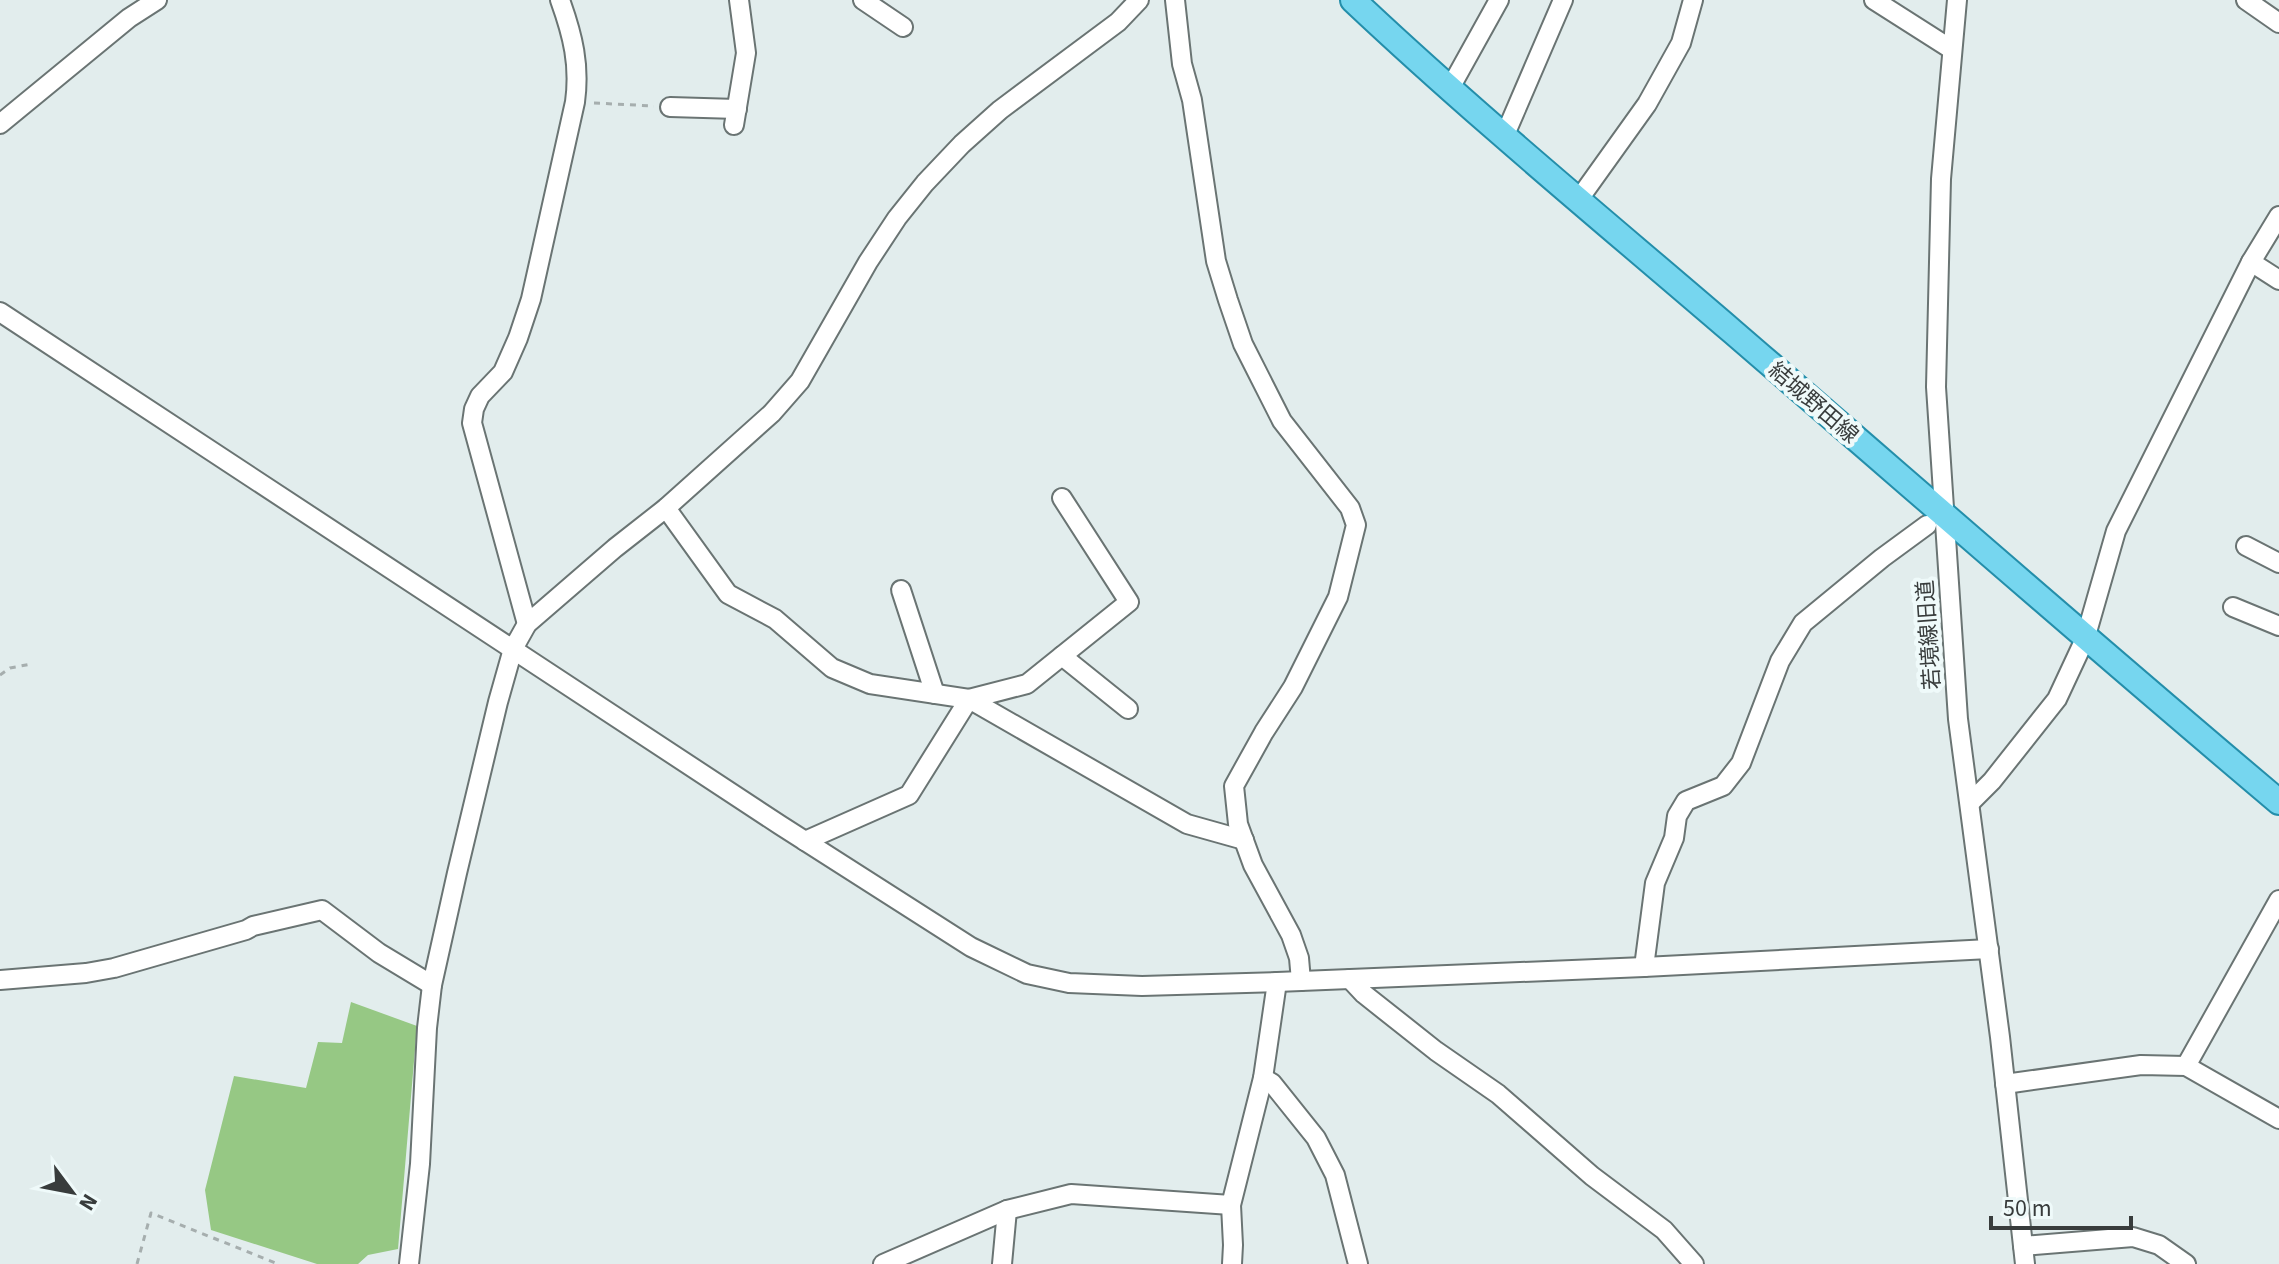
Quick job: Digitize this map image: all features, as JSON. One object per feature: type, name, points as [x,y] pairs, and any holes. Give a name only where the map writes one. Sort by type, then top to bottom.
[{"type":"main road","name":"結城野田線","points":[[1353,0],[1449,90],[1579,199],[1935,520],[2085,639],[2279,802]]},
{"type":"street","points":[[0,124],[129,18],[157,0]]},
{"type":"street","points":[[527,624],[472,423],[480,396],[503,372],[527,312],[575,102],[578,78],[571,31],[560,0]]},
{"type":"street","points":[[670,107],[736,117],[746,53],[739,0]]},
{"type":"street","points":[[863,0],[903,27]]},
{"type":"street","points":[[409,1264],[420,1164],[432,985],[498,702],[513,649],[527,624],[666,508],[772,413],[800,381],[868,262],[925,183],[1000,110],[1093,42],[1139,0]]},
{"type":"street","points":[[1175,0],[1182,64],[1192,100],[1216,261],[1243,344],[1282,421],[1350,508],[1356,525],[1338,597],[1293,687],[1234,786],[1238,824],[1253,865],[1291,935],[1299,958],[1301,981]]},
{"type":"street","points":[[1449,90],[1499,0]]},
{"type":"street","points":[[1504,137],[1563,0]]},
{"type":"street","points":[[1579,199],[1647,104],[1681,43],[1693,0]]},
{"type":"street","points":[[1874,0],[1951,49]]},
{"type":"street","name":"若境線旧道","points":[[1957,0],[1941,179],[1935,520],[2024,1255]]},
{"type":"street","points":[[2246,0],[2278,19]]},
{"type":"street","points":[[1970,803],[1992,781],[2057,699],[2085,639],[2116,531],[2251,262],[2279,216]]},
{"type":"street","points":[[2251,262],[2279,280]]},
{"type":"street","points":[[0,312],[805,841],[971,947],[1027,974],[1069,983],[1142,986],[1644,967],[1989,949]]},
{"type":"street","points":[[805,841],[909,795],[969,699],[1027,684],[1129,602],[1062,498]]},
{"type":"street","points":[[666,508],[728,594],[775,619],[832,668],[870,684],[969,699],[1187,824],[1244,840]]},
{"type":"street","points":[[1644,967],[1655,883],[1674,838],[1677,816],[1686,801],[1723,786],[1741,763],[1780,661],[1803,623],[1882,558],[1935,520]]},
{"type":"street","points":[[2246,546],[2279,563]]},
{"type":"street","points":[[901,590],[935,694]]},
{"type":"street","points":[[2233,607],[2279,626]]},
{"type":"street","points":[[1062,656],[1128,709]]},
{"type":"street","points":[[2186,1066],[2279,900]]},
{"type":"street","points":[[0,980],[114,968],[253,926],[322,910],[379,953],[432,985]]},
{"type":"street","points":[[1350,979],[1364,994],[1436,1051],[1498,1094],[1592,1176],[1664,1230],[1694,1264]]},
{"type":"street","points":[[1232,1264],[1231,1205],[1263,1078],[1277,982]]},
{"type":"street","points":[[2005,1084],[2141,1065],[2186,1066],[2279,1119]]},
{"type":"street","points":[[1263,1078],[1272,1083],[1316,1138],[1335,1175],[1358,1264]]},
{"type":"street","points":[[883,1264],[1007,1210],[1071,1194],[1231,1205]]},
{"type":"street","points":[[1002,1264],[1007,1210]]},
{"type":"street","points":[[2024,1255],[2133,1237],[2159,1245],[2186,1264]]},
{"type":"path","points":[[575,102],[670,107]]},
{"type":"path","points":[[0,675],[10,668],[31,664]]},
{"type":"path","points":[[137,1264],[151,1213],[278,1264]]},
{"type":"green space","points":[[351,1002],[417,1026],[398,1249],[368,1255],[358,1264],[317,1264],[211,1230],[205,1190],[234,1076],[306,1088],[318,1042],[342,1043]]}]
